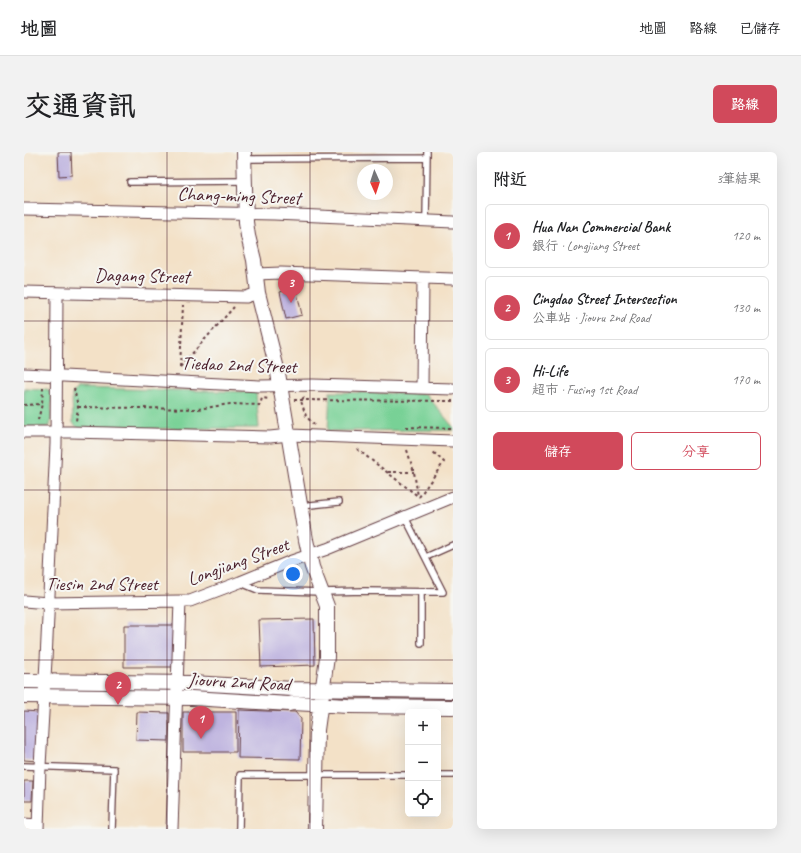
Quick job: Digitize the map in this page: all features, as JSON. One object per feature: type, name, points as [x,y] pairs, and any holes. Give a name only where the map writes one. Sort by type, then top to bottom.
[{"type":"street","points":[[244,156],[245,213],[258,293],[278,373],[306,540],[312,566],[327,606],[327,657],[317,730],[315,829]]},
{"type":"street","name":"Chang-ming Street","points":[[24,209],[245,213],[453,222]]},
{"type":"street","points":[[256,274],[281,273],[453,279]]},
{"type":"street","points":[[422,388],[423,278]]},
{"type":"street","name":"Dagang Street","points":[[24,292],[246,297],[258,293]]},
{"type":"street","points":[[24,824],[38,827],[56,432],[57,293]]},
{"type":"street","name":"Tiedao 2nd Street","points":[[24,374],[57,374],[260,386],[280,385],[453,389]]},
{"type":"street","points":[[24,432],[270,437],[289,435],[453,441]]},
{"type":"street","name":"Longjiang Street","points":[[172,829],[180,601],[190,601],[240,582],[453,497]]},
{"type":"street","name":"Tiesin 2nd Street","points":[[24,601],[180,601]]},
{"type":"street","name":"Jiouru 2nd Road","points":[[24,681],[177,682],[322,689],[453,691]]},
{"type":"street","name":"Jiouru 2nd Road","points":[[24,696],[177,697],[289,704],[453,707]]},
{"type":"lane","points":[[244,156],[427,155],[426,222]]},
{"type":"lane","points":[[130,182],[245,181]]},
{"type":"lane","points":[[301,506],[339,502]]},
{"type":"lane","points":[[240,582],[258,590],[322,592],[443,592],[405,517]]},
{"type":"lane","points":[[426,557],[453,545]]},
{"type":"lane","points":[[421,592],[422,643]]},
{"type":"lane","points":[[24,766],[114,769],[112,829]]},
{"type":"lane","points":[[239,829],[240,775],[405,775]]},
{"type":"lane","points":[[441,775],[453,775]]},
{"type":"path","points":[[183,300],[180,367],[239,302]]},
{"type":"path","points":[[38,420],[42,404],[43,388]]},
{"type":"path","points":[[74,388],[78,406],[76,421]]},
{"type":"path","points":[[301,401],[308,392]]},
{"type":"path","points":[[78,406],[198,410],[230,404],[260,405],[262,398]]},
{"type":"path","points":[[301,401],[453,401]]},
{"type":"path","points":[[301,401],[306,416],[316,426]]},
{"type":"path","points":[[24,405],[42,404]]},
{"type":"path","points":[[400,427],[453,428]]},
{"type":"path","points":[[406,446],[414,472],[419,497]]},
{"type":"path","points":[[356,448],[419,497]]},
{"type":"path","points":[[419,497],[444,462],[433,452]]},
{"type":"path","points":[[387,472],[414,472]]},
{"type":"green space","points":[[24,388],[47,389],[52,393],[50,426],[24,427]]},
{"type":"green space","points":[[77,388],[256,392],[259,428],[79,429],[73,423],[72,394]]},
{"type":"green space","points":[[330,392],[426,394],[453,427],[453,430],[328,431]]},
{"type":"building","points":[[58,152],[71,152],[72,175],[59,176]]},
{"type":"building","points":[[296,288],[302,315],[286,319],[280,292]]},
{"type":"building","points":[[314,619],[315,665],[261,667],[259,620]]},
{"type":"building","points":[[124,625],[174,625],[174,667],[124,667]]},
{"type":"building","points":[[239,710],[295,712],[301,719],[300,759],[238,758]]},
{"type":"building","points":[[24,711],[39,712],[38,761],[24,760]]},
{"type":"building","points":[[137,712],[169,713],[169,741],[136,740]]},
{"type":"building","points":[[183,712],[236,712],[236,752],[183,752]]},
{"type":"building","points":[[24,781],[33,781],[32,801],[24,801]]},
{"type":"place","name":"Hi-Life","points":[[291,303]]},
{"type":"place","name":"Cingdao Street Intersection","points":[[118,705]]},
{"type":"place","name":"Hua Nan Commercial Bank","points":[[201,739]]}]
